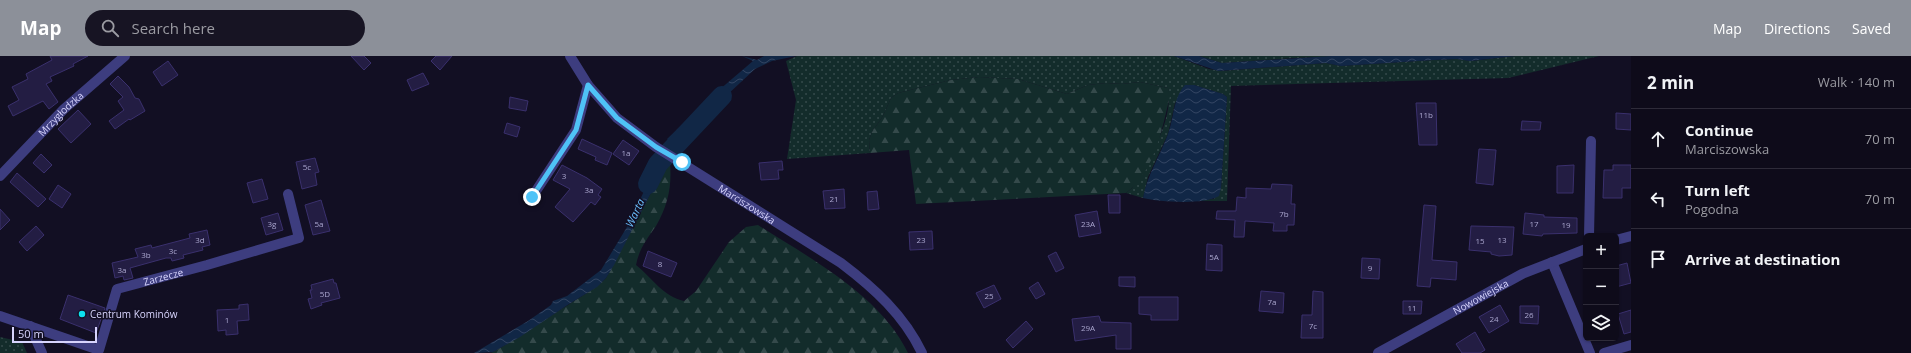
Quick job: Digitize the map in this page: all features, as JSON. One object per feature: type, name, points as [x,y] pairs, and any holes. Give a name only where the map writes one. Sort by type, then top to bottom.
[{"type":"street","name":"Mrzygłodzka","points":[[0,176],[59,114],[125,56]]},
{"type":"street","name":"Marciszowska","points":[[570,56],[588,85],[617,118],[656,147],[841,263],[869,284],[901,319],[922,353]]},
{"type":"street","points":[[532,197],[576,130],[588,85]]},
{"type":"street","points":[[1589,233],[1591,141]]},
{"type":"street","name":"Zarzecze","points":[[27,325],[99,350],[117,289],[207,265],[298,238],[288,194]]},
{"type":"street","points":[[1619,239],[1631,236]]},
{"type":"street","name":"Nowowiejska","points":[[1378,353],[1522,274],[1583,250]]},
{"type":"street","points":[[1552,262],[1590,353]]},
{"type":"street","points":[[0,316],[27,325],[42,353]]},
{"type":"street","points":[[1604,353],[1631,346]]},
{"type":"green space","points":[[797,56],[1174,56],[1209,69],[1221,71],[1326,63],[1341,66],[1457,59],[1471,61],[1515,56],[1599,56],[1508,78],[1231,86],[1227,201],[1185,201],[1214,199],[1221,188],[1227,97],[1223,94],[1194,85],[1175,103],[1168,134],[1148,177],[1143,198],[1126,193],[1132,188],[1158,140],[1167,113],[1169,100],[1168,88],[1140,82],[1122,84],[1106,83],[1088,85],[1067,94],[1018,79],[979,77],[951,80],[898,93],[891,98],[883,116],[872,132],[869,140],[870,153],[787,159],[796,100],[786,61]]},
{"type":"green space","points":[[1199,56],[1353,56],[1222,63]]},
{"type":"green space","points":[[979,77],[1018,79],[1067,94],[1088,85],[1140,82],[1168,88],[1170,96],[1156,149],[1151,161],[1136,184],[1126,193],[916,204],[909,150],[870,153],[869,140],[872,132],[883,116],[891,98],[898,93],[951,80]]},
{"type":"green space","points":[[664,162],[670,163],[670,188],[664,211],[641,249],[636,265],[670,296],[684,301],[696,291],[729,242],[746,227],[758,225],[821,265],[862,296],[880,313],[896,332],[908,353],[491,353],[587,293],[606,278],[652,191]]},
{"type":"green space","points":[[0,337],[22,342],[27,353],[0,353]]},
{"type":"water","points":[[742,56],[757,60],[764,56],[796,56],[772,61],[755,69],[713,108],[708,119],[698,108],[753,61]]},
{"type":"water","points":[[1174,56],[1199,56],[1222,63],[1332,56],[1515,56],[1470,61],[1457,59],[1341,66],[1326,63],[1218,71]]},
{"type":"water","points":[[1185,85],[1194,85],[1223,94],[1227,97],[1221,188],[1219,196],[1212,199],[1193,202],[1160,201],[1143,198],[1151,173],[1168,134],[1178,96]]},
{"type":"water","points":[[690,117],[700,127],[682,148],[667,139]]},
{"type":"water","points":[[659,158],[664,162],[652,191],[606,278],[597,287],[520,337],[493,352],[474,353],[528,321],[551,305],[553,301],[567,296],[601,270],[630,222]]},
{"type":"building","points":[[50,56],[88,56],[73,64],[74,66],[50,77],[52,81],[46,84],[58,102],[49,109],[43,101],[13,116],[8,106],[19,100],[12,87],[28,79],[26,74],[52,60]]},
{"type":"building","points":[[351,56],[364,56],[371,63],[364,70]]},
{"type":"building","points":[[436,56],[452,56],[440,70],[431,61]]},
{"type":"building","points":[[168,61],[178,75],[162,86],[153,72]]},
{"type":"building","points":[[423,73],[429,84],[412,91],[407,80]]},
{"type":"building","points":[[118,76],[129,87],[135,98],[139,99],[145,111],[130,120],[129,119],[115,129],[109,121],[124,110],[118,101],[123,97],[110,84]]},
{"type":"building","points":[[510,97],[528,101],[526,111],[509,108]]},
{"type":"building","points":[[1416,103],[1436,103],[1437,145],[1419,145]]},
{"type":"building","points":[[78,110],[91,124],[71,143],[58,129]]},
{"type":"building","points":[[1616,113],[1631,114],[1631,130],[1616,129]]},
{"type":"building","points":[[1522,121],[1541,122],[1540,130],[1521,130]]},
{"type":"building","points":[[507,123],[520,127],[517,137],[504,133]]},
{"type":"building","points":[[582,139],[612,153],[607,165],[595,160],[596,157],[578,149]]},
{"type":"building","points":[[623,140],[639,151],[629,165],[613,154]]},
{"type":"building","points":[[1479,149],[1496,150],[1493,185],[1476,183]]},
{"type":"building","points":[[41,154],[52,165],[44,173],[33,163]]},
{"type":"building","points":[[315,158],[319,172],[315,173],[317,185],[302,189],[296,162]]},
{"type":"building","points":[[782,161],[783,170],[778,170],[779,179],[761,180],[759,163]]},
{"type":"building","points":[[562,165],[587,178],[602,189],[598,195],[601,197],[595,205],[591,202],[573,222],[555,207],[570,189],[553,180]]},
{"type":"building","points":[[1574,165],[1573,193],[1557,193],[1557,166]]},
{"type":"building","points":[[1613,165],[1631,165],[1631,188],[1622,188],[1622,198],[1603,198],[1604,170],[1613,170]]},
{"type":"building","points":[[17,173],[46,199],[38,207],[10,182]]},
{"type":"building","points":[[262,179],[268,199],[253,203],[247,183]]},
{"type":"building","points":[[1272,184],[1292,185],[1291,204],[1295,204],[1294,225],[1287,225],[1287,231],[1273,231],[1274,223],[1245,221],[1244,237],[1234,237],[1235,220],[1216,219],[1217,211],[1236,211],[1237,197],[1246,198],[1246,188],[1271,189]]},
{"type":"building","points":[[58,185],[71,194],[62,208],[49,199]]},
{"type":"building","points":[[844,189],[845,208],[825,209],[823,191]]},
{"type":"building","points":[[877,191],[879,209],[868,210],[867,192]]},
{"type":"building","points":[[1108,195],[1120,195],[1120,213],[1109,213]]},
{"type":"building","points":[[321,200],[330,231],[313,235],[305,205]]},
{"type":"building","points":[[1424,205],[1436,206],[1432,260],[1457,262],[1456,280],[1431,278],[1430,287],[1417,286]]},
{"type":"building","points":[[0,209],[10,220],[0,230]]},
{"type":"building","points":[[1097,211],[1101,233],[1079,237],[1075,215]]},
{"type":"building","points":[[278,213],[283,230],[266,235],[261,218]]},
{"type":"building","points":[[1525,213],[1544,215],[1544,217],[1577,218],[1577,233],[1543,234],[1542,236],[1523,234]]},
{"type":"building","points":[[36,226],[44,235],[27,251],[19,242]]},
{"type":"building","points":[[1471,226],[1514,227],[1512,255],[1499,256],[1491,254],[1491,252],[1469,250]]},
{"type":"building","points":[[207,230],[210,245],[202,247],[203,250],[183,255],[184,258],[172,261],[171,258],[166,258],[130,268],[133,278],[124,280],[123,276],[115,278],[112,263],[138,257],[135,249],[151,245],[152,248],[190,238],[189,234]]},
{"type":"building","points":[[932,231],[933,249],[910,250],[909,232]]},
{"type":"building","points":[[1207,244],[1222,245],[1222,271],[1206,270]]},
{"type":"building","points":[[648,251],[677,263],[671,277],[643,266]]},
{"type":"building","points":[[1056,252],[1064,268],[1056,272],[1048,256]]},
{"type":"building","points":[[1362,258],[1380,259],[1379,279],[1361,278]]},
{"type":"building","points":[[1627,263],[1631,283],[1619,286],[1619,265]]},
{"type":"building","points":[[1119,277],[1135,277],[1135,287],[1119,286]]},
{"type":"building","points":[[333,279],[334,283],[336,283],[340,298],[321,303],[322,305],[311,309],[308,299],[312,298],[310,290],[312,290],[311,285]]},
{"type":"building","points":[[1038,282],[1045,294],[1036,299],[1029,288]]},
{"type":"building","points":[[994,285],[1001,299],[984,308],[976,293]]},
{"type":"building","points":[[1261,291],[1284,293],[1283,313],[1259,311]]},
{"type":"building","points":[[1313,291],[1323,292],[1323,338],[1301,338],[1302,315],[1312,315]]},
{"type":"building","name":"Centrum Kominów","points":[[68,295],[105,308],[96,333],[60,319]]},
{"type":"building","points":[[1139,297],[1178,297],[1178,320],[1151,320],[1151,315],[1139,314]]},
{"type":"building","points":[[1403,301],[1422,301],[1421,314],[1403,314]]},
{"type":"building","points":[[248,304],[249,320],[237,321],[238,334],[226,335],[226,330],[218,331],[217,310],[239,309],[239,305]]},
{"type":"building","points":[[1500,305],[1509,321],[1489,333],[1479,317]]},
{"type":"building","points":[[1520,306],[1539,306],[1538,324],[1520,323]]},
{"type":"building","points":[[1631,310],[1631,332],[1624,334],[1619,314]]},
{"type":"building","points":[[1099,316],[1101,322],[1131,323],[1131,349],[1116,349],[1116,335],[1075,341],[1072,319]]},
{"type":"building","points":[[1026,321],[1033,329],[1013,348],[1006,340]]},
{"type":"building","points":[[1475,332],[1485,350],[1480,353],[1462,353],[1456,344]]},
{"type":"waterway","name":"Warta","points":[[648,184],[658,164],[722,96]]},
{"type":"place","name":"Centrum Kominów","points":[[82,314]]},
{"type":"route","points":[[532,197],[576,130],[588,85],[617,118],[656,147],[682,162]]}]
